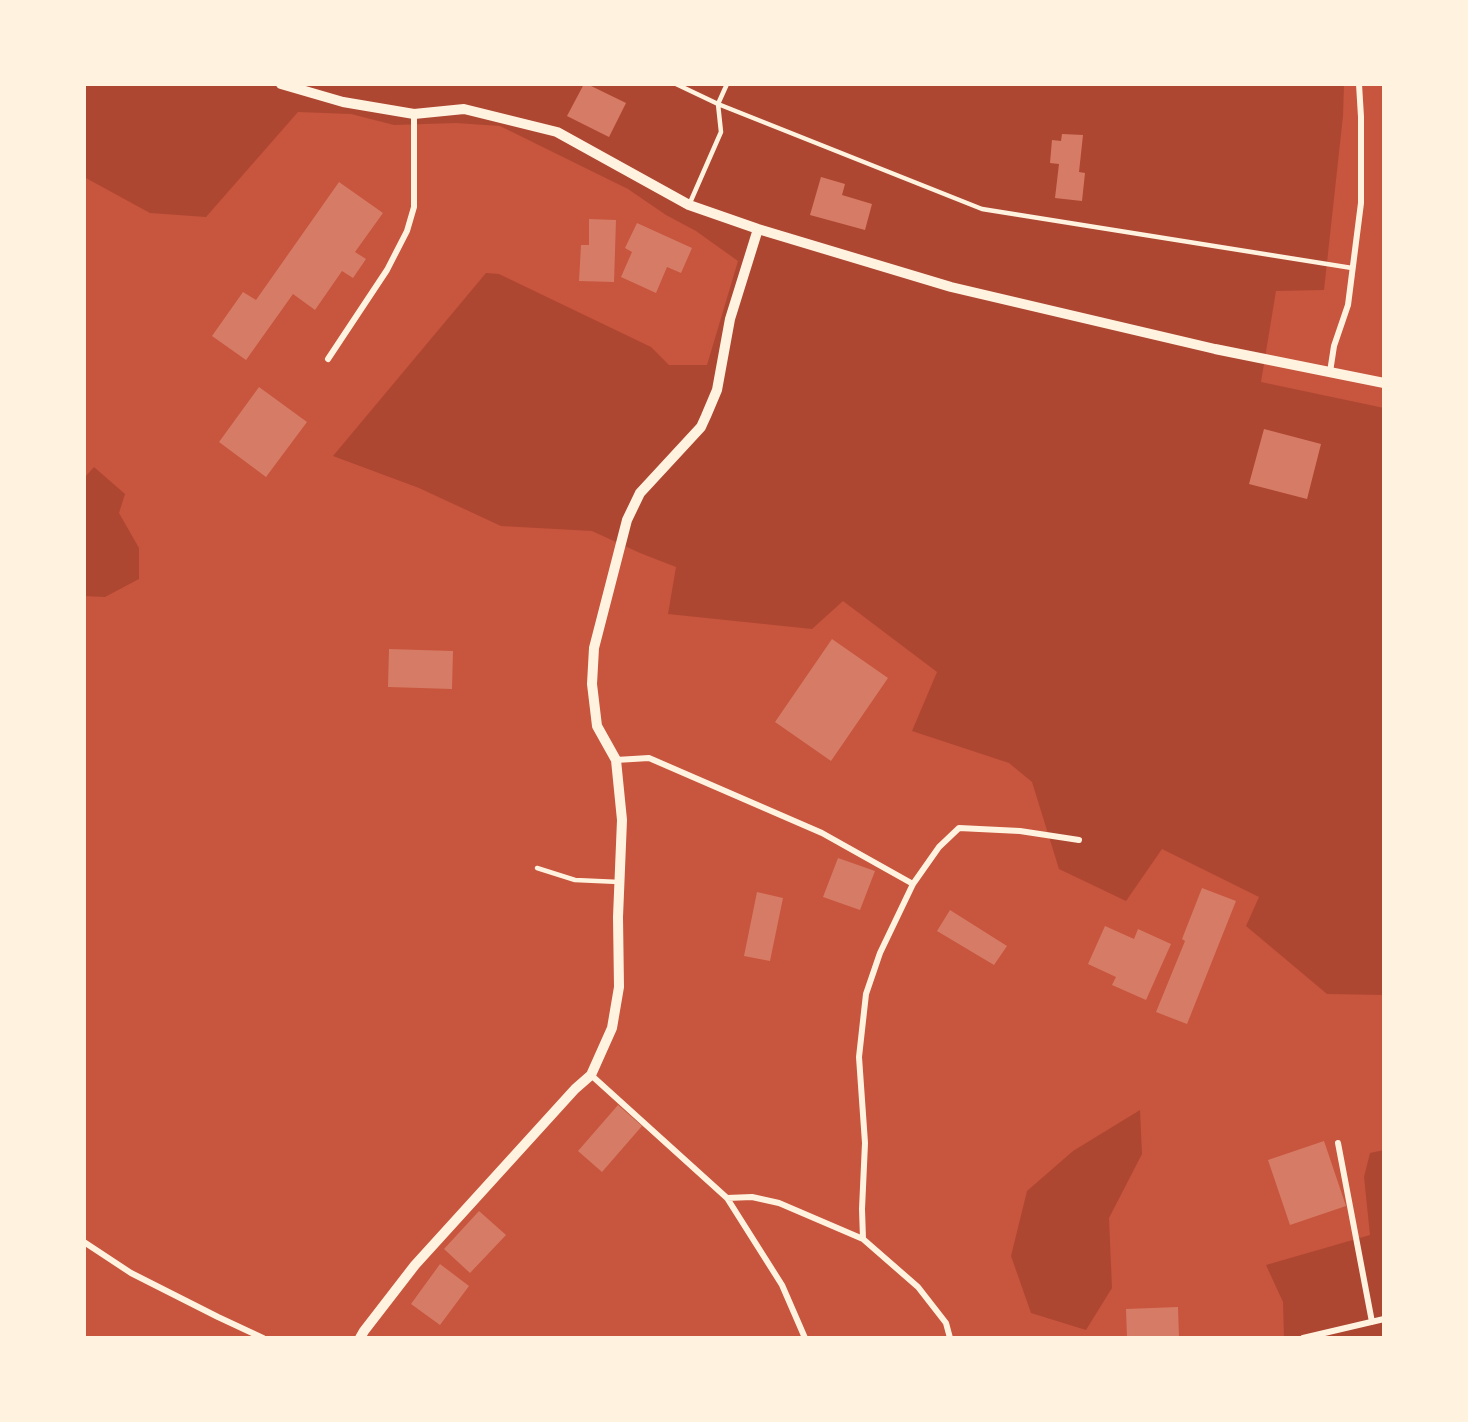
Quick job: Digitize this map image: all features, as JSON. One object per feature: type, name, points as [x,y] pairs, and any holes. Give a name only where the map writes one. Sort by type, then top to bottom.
[{"type":"street","points":[[281,84],[343,102],[414,114],[464,109],[557,132],[689,205],[758,230],[951,287],[1215,349],[1384,383]]},
{"type":"street","points":[[1330,372],[1334,346],[1348,305],[1361,203],[1359,84]]},
{"type":"street","points":[[328,359],[387,270],[407,231],[414,207],[414,114]]},
{"type":"street","points":[[360,1338],[415,1265],[575,1089],[591,1076],[612,1028],[619,987],[618,917],[622,820],[616,760],[597,726],[592,684],[594,648],[627,520],[640,493],[701,427],[717,390],[730,319],[758,230]]},
{"type":"street","points":[[616,760],[650,758],[822,833],[913,884]]},
{"type":"street","points":[[862,1239],[865,1143],[859,1058],[866,993],[880,953],[913,884],[939,847],[958,828],[1020,831],[1079,840]]},
{"type":"street","points":[[591,1076],[727,1198],[782,1285],[805,1338]]},
{"type":"street","points":[[1338,1143],[1372,1322]]},
{"type":"street","points":[[727,1198],[752,1197],[779,1203],[862,1239],[918,1287],[946,1323],[950,1338]]},
{"type":"street","points":[[84,1242],[131,1273],[263,1338]]},
{"type":"street","points":[[1303,1338],[1384,1319]]},
{"type":"lane","points":[[676,84],[718,104],[982,209],[1352,268]]},
{"type":"lane","points":[[689,205],[722,132],[718,104],[727,84]]},
{"type":"lane","points":[[537,867],[575,880],[620,882]]},
{"type":"shaded area","points":[[84,84],[1344,84],[1343,116],[1324,290],[1276,291],[1261,382],[1384,408],[1384,995],[1327,994],[1246,926],[1259,897],[1162,849],[1126,901],[1059,869],[1032,782],[1009,763],[912,731],[937,672],[843,601],[812,629],[668,614],[676,567],[592,531],[501,526],[419,488],[333,456],[486,273],[499,274],[651,347],[669,365],[707,365],[738,261],[696,231],[666,215],[628,189],[500,126],[456,123],[394,125],[351,114],[298,112],[206,217],[150,213],[84,177]]},
{"type":"shaded area","points":[[94,467],[125,494],[119,513],[139,548],[139,579],[105,597],[84,596],[84,478]]},
{"type":"shaded area","points":[[1140,1110],[1142,1154],[1109,1218],[1112,1288],[1086,1330],[1031,1313],[1011,1256],[1027,1191],[1073,1151]]},
{"type":"shaded area","points":[[1384,1150],[1384,1338],[1284,1338],[1283,1302],[1266,1265],[1370,1235],[1364,1177],[1370,1153]]},
{"type":"building","points":[[584,84],[626,103],[609,137],[567,116]]},
{"type":"building","points":[[1062,134],[1083,135],[1079,172],[1085,173],[1082,201],[1055,198],[1059,164],[1050,163],[1052,140],[1061,141]]},
{"type":"building","points":[[821,177],[845,184],[842,195],[872,204],[865,230],[810,215]]},
{"type":"building","points":[[339,182],[383,213],[355,252],[366,259],[353,278],[342,271],[315,310],[293,294],[246,360],[212,336],[243,292],[256,300]]},
{"type":"building","points":[[589,219],[616,220],[614,282],[579,281],[581,245],[589,245]]},
{"type":"building","points":[[637,223],[692,248],[681,273],[667,267],[656,293],[621,277],[632,252],[625,248]]},
{"type":"building","points":[[259,387],[307,422],[266,477],[219,442]]},
{"type":"building","points":[[1264,429],[1321,444],[1307,499],[1249,484]]},
{"type":"building","points":[[832,639],[888,678],[831,761],[775,722]]},
{"type":"building","points":[[389,649],[453,651],[452,689],[388,687]]},
{"type":"building","points":[[838,858],[875,871],[860,910],[823,897]]},
{"type":"building","points":[[1202,888],[1236,901],[1187,1024],[1156,1012],[1185,941],[1182,939]]},
{"type":"building","points":[[757,892],[783,898],[770,961],[744,956]]},
{"type":"building","points":[[950,910],[1007,946],[994,965],[937,931]]},
{"type":"building","points":[[1105,926],[1134,939],[1138,929],[1171,944],[1146,1000],[1112,985],[1116,977],[1088,964]]},
{"type":"building","points":[[618,1105],[642,1126],[602,1172],[578,1151]]},
{"type":"building","points":[[1324,1141],[1346,1206],[1290,1225],[1268,1160]]},
{"type":"building","points":[[479,1211],[506,1235],[470,1273],[444,1249]]},
{"type":"building","points":[[440,1264],[469,1286],[440,1325],[411,1304]]},
{"type":"building","points":[[1178,1307],[1179,1338],[1127,1338],[1126,1309]]}]
